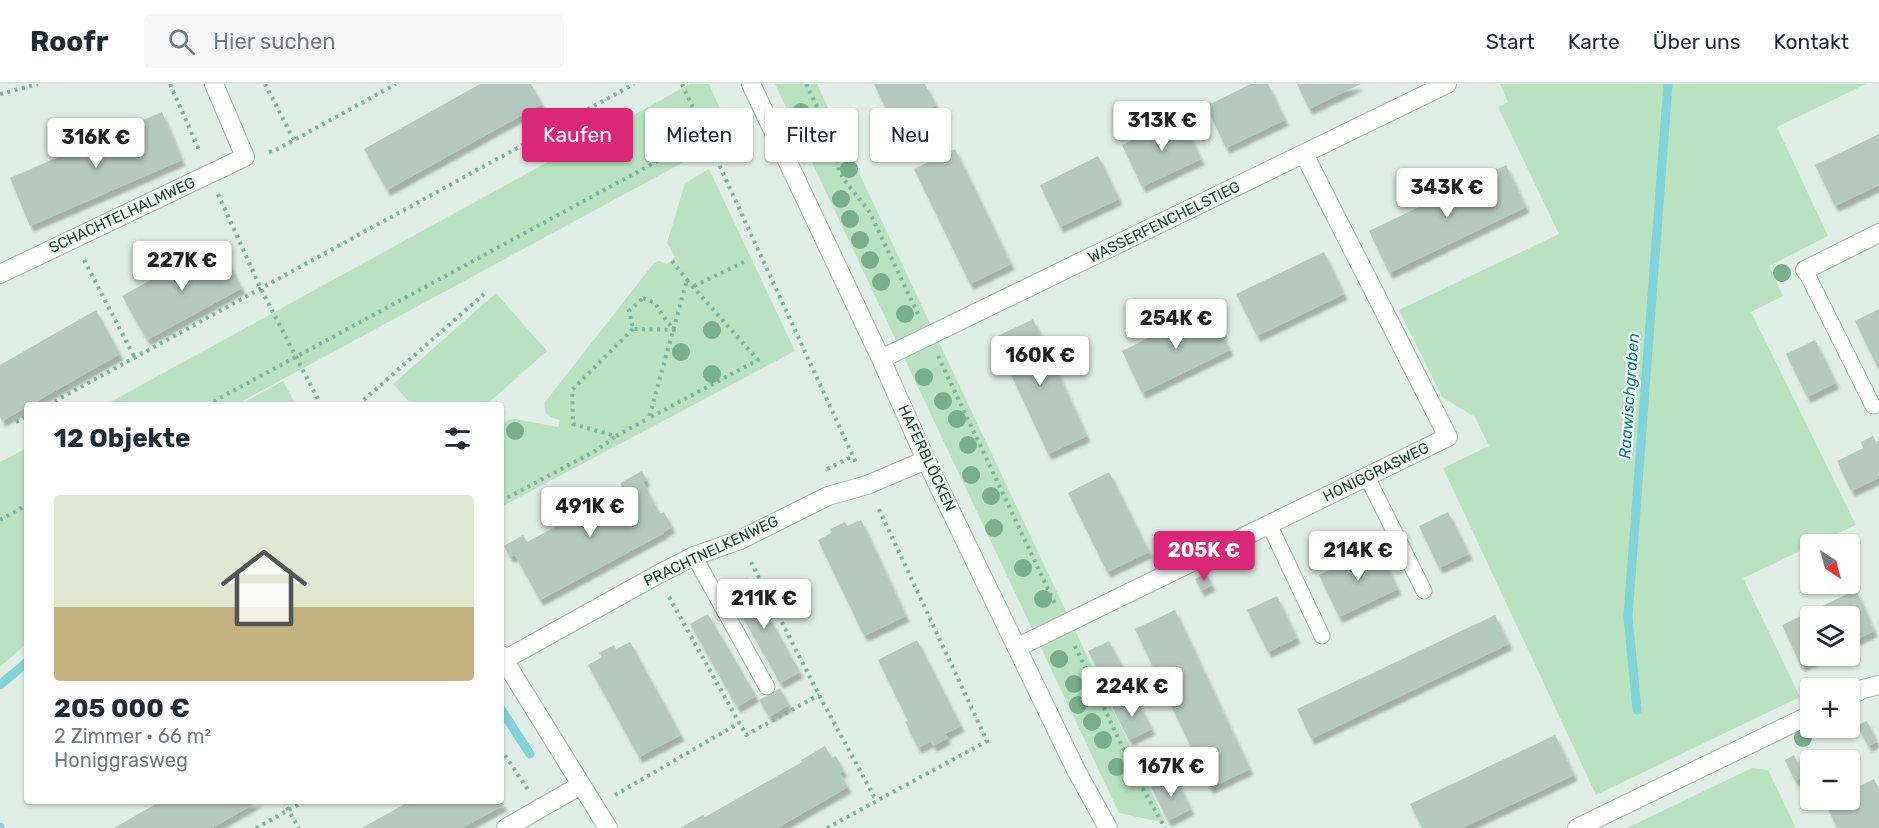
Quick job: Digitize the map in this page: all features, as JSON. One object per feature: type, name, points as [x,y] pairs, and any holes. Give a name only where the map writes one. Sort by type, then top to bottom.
[{"type":"street","points":[[214,84],[245,157]]},
{"type":"street","name":"HAFERBLÖCKEN","points":[[752,84],[927,460],[1076,770],[1108,828]]},
{"type":"street","name":"WASSERFENCHELSTIEG","points":[[881,359],[1447,84]]},
{"type":"street","name":"HONIGGRASWEG","points":[[1018,647],[1448,438],[1304,154]]},
{"type":"street","name":"SCHACHTELHALMWEG","points":[[0,274],[245,157]]},
{"type":"street","points":[[1805,270],[1879,234]]},
{"type":"street","name":"PRACHTNELKENWEG","points":[[504,656],[694,556],[740,540],[828,496],[867,485],[927,460]]},
{"type":"street","points":[[504,659],[608,828]]},
{"type":"street","points":[[1860,691],[1879,685]]},
{"type":"street","points":[[1577,828],[1800,720]]},
{"type":"street","points":[[506,828],[581,785]]},
{"type":"lane","points":[[1805,270],[1874,406]]},
{"type":"lane","points":[[1367,477],[1424,591]]},
{"type":"lane","points":[[1269,524],[1322,636]]},
{"type":"lane","points":[[694,556],[767,687]]},
{"type":"path","points":[[0,94],[38,84]]},
{"type":"path","points":[[265,84],[294,140]]},
{"type":"path","points":[[245,157],[274,151],[396,84]]},
{"type":"path","points":[[54,402],[634,84]]},
{"type":"path","points":[[682,84],[693,108]]},
{"type":"path","points":[[806,84],[832,137],[839,171],[869,211],[1138,780],[1165,828]]},
{"type":"path","points":[[753,109],[761,105]]},
{"type":"path","points":[[212,402],[655,162]]},
{"type":"path","points":[[717,162],[987,741],[827,828]]},
{"type":"path","points":[[73,239],[135,358]]},
{"type":"path","points":[[504,499],[758,360],[672,261]]},
{"type":"path","points":[[694,286],[746,261]]},
{"type":"path","points":[[649,418],[687,280]]},
{"type":"path","points":[[261,290],[319,402]]},
{"type":"path","points":[[361,402],[484,294]]},
{"type":"path","points":[[633,329],[629,311],[643,298],[655,303],[674,330]]},
{"type":"path","points":[[616,436],[573,424],[572,390],[633,329],[674,330]]},
{"type":"path","points":[[16,422],[24,418]]},
{"type":"path","points":[[0,520],[24,507]]},
{"type":"path","points":[[740,540],[876,800]]},
{"type":"path","points":[[657,575],[746,735],[819,694]]},
{"type":"path","points":[[595,807],[739,723]]},
{"type":"path","points":[[285,804],[299,828]]},
{"type":"path","points":[[256,828],[300,804]]},
{"type":"green space","points":[[690,84],[709,84],[720,108],[646,108]]},
{"type":"green space","points":[[775,84],[817,84],[828,108],[786,108]]},
{"type":"green space","points":[[1500,84],[1866,84],[1777,127],[1828,236],[1769,266],[1783,296],[1751,312],[1856,525],[1837,534],[1800,534],[1800,551],[1743,578],[1800,697],[1596,795],[1443,468],[1489,446],[1475,417],[1442,397],[1399,310],[1559,234],[1498,107],[1508,102]]},
{"type":"green space","points":[[645,109],[645,162],[684,162],[241,402],[110,402],[548,162],[633,162],[633,115]]},
{"type":"green space","points":[[812,162],[854,162],[1166,823],[1119,813]]},
{"type":"green space","points":[[709,169],[795,351],[504,505],[504,423],[515,419],[558,427],[560,420],[548,415],[545,402],[654,263],[659,261],[667,264],[675,257],[667,243],[685,183]]},
{"type":"green space","points":[[496,293],[547,351],[489,402],[409,402],[393,384]]},
{"type":"green space","points":[[283,381],[294,402],[244,402]]},
{"type":"green space","points":[[24,450],[24,646],[0,667],[0,462]]},
{"type":"green space","points":[[1752,768],[1768,770],[1796,828],[1627,828]]},
{"type":"building","points":[[480,84],[531,84],[542,104],[535,108],[522,108],[522,115],[387,190],[364,149]]},
{"type":"building","points":[[874,84],[925,84],[936,105],[930,108],[885,108]]},
{"type":"building","points":[[1251,84],[1268,84],[1285,120],[1226,148],[1206,106]]},
{"type":"building","points":[[1297,84],[1361,84],[1309,109]]},
{"type":"building","points":[[162,112],[182,160],[30,226],[10,178]]},
{"type":"building","points":[[1181,117],[1201,159],[1142,187],[1122,145]]},
{"type":"building","points":[[1879,134],[1879,185],[1835,206],[1815,165]]},
{"type":"building","points":[[955,149],[1011,264],[970,284],[914,169],[928,162],[951,162],[951,151]]},
{"type":"building","points":[[1098,156],[1119,199],[1060,227],[1040,185]]},
{"type":"building","points":[[1506,165],[1526,207],[1389,273],[1369,231]]},
{"type":"building","points":[[218,243],[242,288],[147,340],[122,296]]},
{"type":"building","points":[[1324,252],[1344,294],[1257,336],[1236,294]]},
{"type":"building","points":[[1209,308],[1230,350],[1142,393],[1122,351]]},
{"type":"building","points":[[1879,309],[1879,363],[1876,364],[1855,321]]},
{"type":"building","points":[[96,310],[120,354],[35,402],[24,402],[24,409],[2,421],[0,417],[0,365]]},
{"type":"building","points":[[1033,319],[1087,436],[1048,454],[994,338]]},
{"type":"building","points":[[1815,340],[1836,383],[1807,397],[1786,354]]},
{"type":"building","points":[[1873,436],[1876,442],[1879,441],[1879,478],[1851,491],[1837,461],[1863,448],[1861,442]]},
{"type":"building","points":[[642,471],[647,480],[643,482],[660,514],[664,512],[672,527],[540,600],[515,555],[510,557],[504,546],[523,535],[527,542],[557,526],[553,519],[581,504],[584,511],[623,490],[620,483]]},
{"type":"building","points":[[1109,472],[1149,552],[1107,572],[1068,493]]},
{"type":"building","points":[[1448,512],[1469,554],[1439,568],[1419,526]]},
{"type":"building","points":[[861,520],[906,616],[864,636],[818,540],[831,533],[830,529],[845,522],[847,526]]},
{"type":"building","points":[[1377,547],[1398,589],[1339,617],[1319,575]]},
{"type":"building","points":[[1206,573],[1212,585],[1201,591],[1195,579]]},
{"type":"building","points":[[747,578],[800,672],[780,683],[727,589]]},
{"type":"building","points":[[1848,594],[1858,594],[1874,631],[1860,638],[1860,606],[1822,606]]},
{"type":"building","points":[[1277,596],[1297,638],[1268,652],[1247,610]]},
{"type":"building","points":[[1175,610],[1250,769],[1210,788],[1135,629]]},
{"type":"building","points":[[708,614],[756,696],[737,707],[690,624]]},
{"type":"building","points":[[1495,615],[1509,644],[1311,739],[1297,709]]},
{"type":"building","points":[[1800,616],[1800,664],[1782,625]]},
{"type":"building","points":[[917,640],[961,726],[945,734],[948,738],[933,746],[931,741],[918,748],[905,722],[908,721],[878,660]]},
{"type":"building","points":[[1109,641],[1126,674],[1105,684],[1088,651]]},
{"type":"building","points":[[630,642],[681,735],[639,757],[588,665],[602,657],[599,653],[614,645],[616,649]]},
{"type":"building","points":[[780,688],[789,705],[769,717],[759,700]]},
{"type":"building","points":[[1135,696],[1152,729],[1129,740],[1112,707]]},
{"type":"building","points":[[1867,721],[1877,742],[1868,746],[1860,731],[1860,724]]},
{"type":"building","points":[[1555,735],[1574,775],[1462,828],[1422,828],[1410,804]]},
{"type":"building","points":[[825,746],[832,758],[836,756],[844,771],[840,773],[848,787],[777,828],[680,828],[703,815],[705,817],[802,762],[801,760]]},
{"type":"building","points":[[1794,755],[1800,768],[1800,778],[1795,781],[1785,760]]},
{"type":"building","points":[[1174,775],[1191,809],[1168,821],[1151,787]]},
{"type":"building","points":[[1874,779],[1879,789],[1879,828],[1837,828],[1829,810],[1860,810],[1860,786]]},
{"type":"building","points":[[156,804],[254,804],[212,828],[114,828]]},
{"type":"building","points":[[405,804],[504,805],[462,828],[362,828]]},
{"type":"waterway","name":"Raawischgraben","points":[[1637,710],[1628,616],[1668,84]]},
{"type":"waterway","points":[[0,685],[24,665]]},
{"type":"waterway","points":[[504,714],[530,754]]}]
